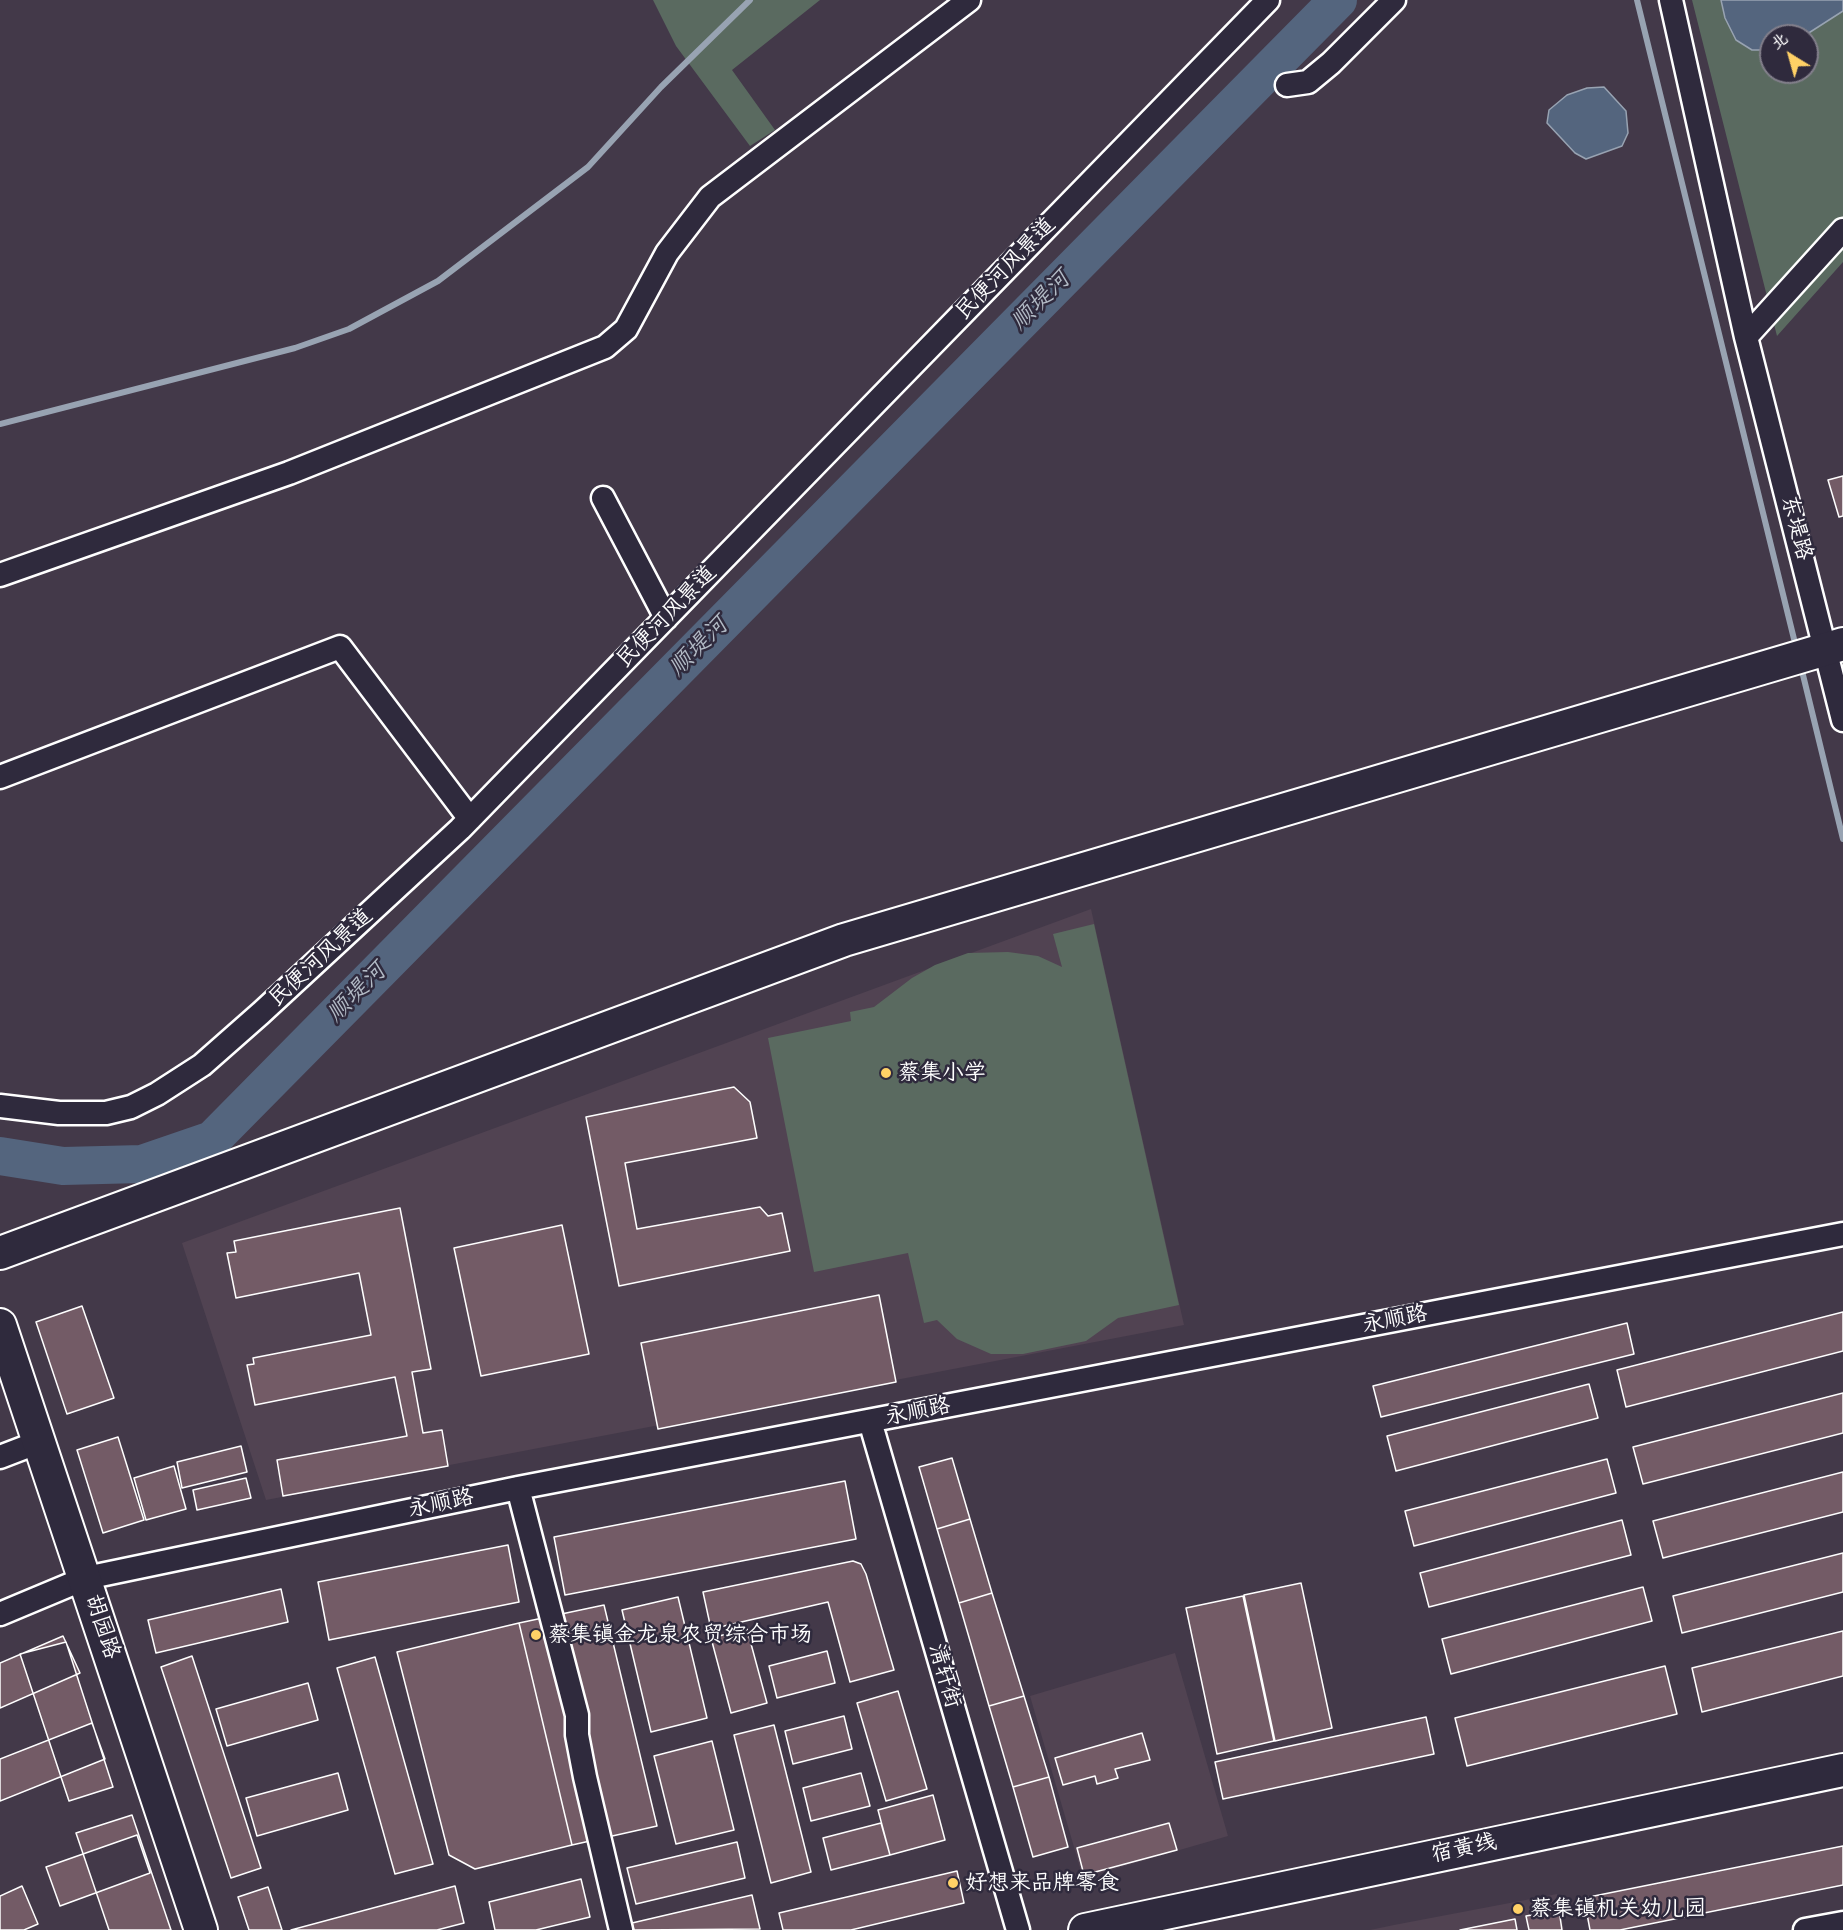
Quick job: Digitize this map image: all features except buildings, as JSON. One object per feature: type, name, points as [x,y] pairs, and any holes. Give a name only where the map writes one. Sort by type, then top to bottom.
[{"type":"street","points":[[0,575],[289,472],[605,347],[626,329],[667,253],[710,197],[969,0]]},
{"type":"street","name":"民便河风景道","points":[[0,1106],[59,1113],[106,1113],[131,1107],[157,1094],[202,1065],[470,819],[1268,0]]},
{"type":"street","points":[[1287,85],[1308,82],[1332,63],[1394,0]]},
{"type":"street","name":"东堤路","points":[[1671,0],[1746,337],[1835,646],[1843,720]]},
{"type":"street","points":[[1746,337],[1843,231]]},
{"type":"street","points":[[603,498],[666,618]]},
{"type":"street","points":[[0,1253],[844,940],[1835,646]]},
{"type":"street","points":[[0,777],[340,647],[470,819]]},
{"type":"street","name":"永顺路","points":[[0,1614],[86,1578],[518,1488],[1843,1234]]},
{"type":"street","name":"胡园路","points":[[0,1325],[86,1578],[201,1930]]},
{"type":"street","name":"清轩街","points":[[870,1421],[1018,1930]]},
{"type":"street","points":[[0,1457],[39,1442]]},
{"type":"street","points":[[518,1488],[577,1714],[577,1735],[585,1777],[621,1930]]},
{"type":"street","name":"宿黄线","points":[[1085,1930],[1843,1770]]},
{"type":"street","points":[[1804,1930],[1843,1923]]},
{"type":"shaded area","name":"蔡集小学","points":[[1091,909],[1184,1325],[266,1500],[182,1243]]},
{"type":"shaded area","points":[[1175,1653],[1228,1836],[1083,1878],[1030,1696]]},
{"type":"shaded area","name":"蔡集镇机关幼儿园","points":[[1557,1894],[1564,1930],[1370,1930],[1394,1925]]},
{"type":"green space","points":[[653,0],[820,0],[732,70],[775,130],[750,146],[676,46]]},
{"type":"green space","points":[[1692,0],[1843,0],[1843,262],[1777,336]]},
{"type":"green space","points":[[1094,924],[1179,1305],[1118,1318],[1086,1341],[1023,1354],[991,1354],[957,1339],[937,1320],[924,1323],[908,1253],[814,1272],[768,1038],[851,1021],[850,1012],[874,1007],[912,978],[935,965],[968,953],[1008,952],[1038,956],[1062,967],[1053,934]]},
{"type":"water","points":[[1721,0],[1843,0],[1843,11],[1819,26],[1819,24],[1759,24],[1759,50],[1752,50],[1736,40],[1725,18]]},
{"type":"water","points":[[1604,87],[1626,111],[1628,133],[1622,146],[1586,159],[1575,153],[1547,123],[1549,110],[1567,95],[1587,88]]},
{"type":"waterway","points":[[0,424],[295,348],[349,329],[438,281],[588,167],[661,87],[750,0]]},
{"type":"waterway","name":"顺堤河","points":[[0,1156],[63,1166],[142,1164],[212,1140],[1338,0]]},
{"type":"waterway","points":[[1637,0],[1794,639]]},
{"type":"waterway","points":[[1803,675],[1843,839]]},
{"type":"place","name":"蔡集小学","points":[[886,1073]]},
{"type":"place","name":"蔡集镇金龙泉农贸综合市场","points":[[536,1635]]},
{"type":"place","name":"好想来品牌零食","points":[[953,1883]]},
{"type":"place","name":"蔡集镇机关幼儿园","points":[[1518,1909]]}]
